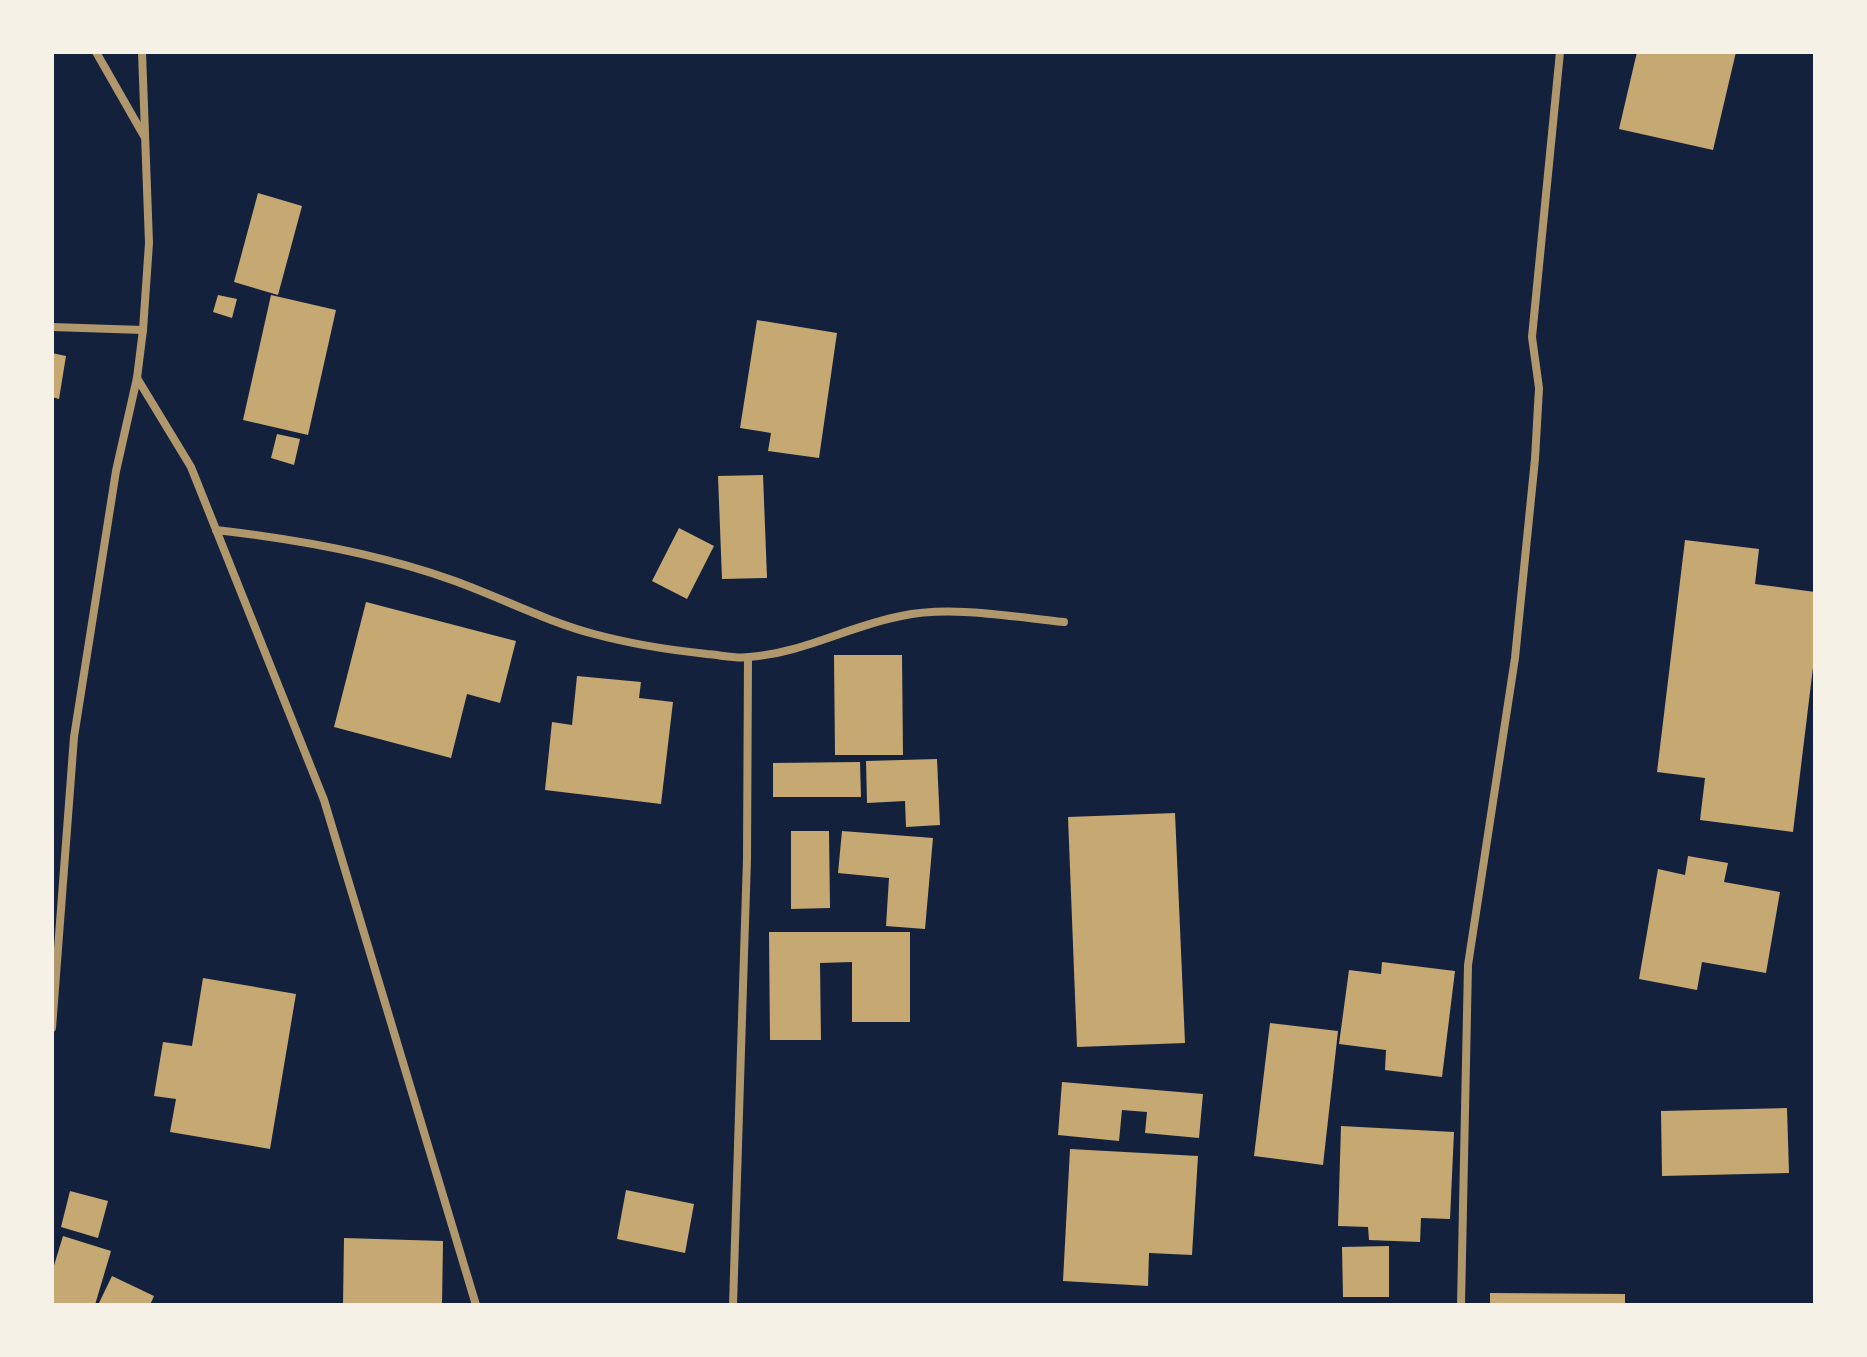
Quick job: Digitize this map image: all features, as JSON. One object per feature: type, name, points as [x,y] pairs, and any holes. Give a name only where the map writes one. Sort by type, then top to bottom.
[{"type":"street","points":[[96,52],[145,136]]},
{"type":"street","points":[[52,1028],[74,737],[116,471],[137,378],[143,330],[149,243],[142,52]]},
{"type":"street","points":[[1461,1305],[1468,965],[1515,658],[1539,388],[1532,337],[1560,52]]},
{"type":"street","points":[[52,327],[143,330]]},
{"type":"street","points":[[137,378],[191,467],[324,800],[476,1305]]},
{"type":"street","points":[[216,530],[288,538],[385,561],[451,580],[592,634],[659,648],[748,658],[807,646],[863,625],[904,615],[959,613],[1064,622]]},
{"type":"street","points":[[733,1305],[747,859],[748,658]]},
{"type":"building","points":[[1637,52],[1736,52],[1713,150],[1619,129]]},
{"type":"building","points":[[258,193],[302,206],[278,295],[234,282]]},
{"type":"building","points":[[218,295],[237,299],[232,318],[213,312]]},
{"type":"building","points":[[271,295],[336,310],[308,435],[243,420]]},
{"type":"building","points":[[757,320],[837,333],[819,458],[768,451],[771,433],[740,428]]},
{"type":"building","points":[[52,353],[66,356],[59,399],[52,397]]},
{"type":"building","points":[[277,434],[300,439],[294,465],[271,458]]},
{"type":"building","points":[[763,475],[767,578],[722,579],[718,476]]},
{"type":"building","points":[[679,528],[714,546],[687,599],[652,581]]},
{"type":"building","points":[[1685,540],[1759,549],[1755,584],[1815,592],[1815,651],[1793,832],[1700,820],[1705,778],[1657,772]]},
{"type":"building","points":[[366,602],[516,641],[500,703],[467,694],[451,758],[334,727]]},
{"type":"building","points":[[834,655],[902,655],[903,755],[835,755]]},
{"type":"building","points":[[577,676],[641,682],[639,698],[673,702],[661,804],[545,790],[552,722],[572,725]]},
{"type":"building","points":[[937,759],[940,825],[906,827],[905,801],[867,803],[866,761]]},
{"type":"building","points":[[860,762],[861,797],[773,797],[773,763]]},
{"type":"building","points":[[1175,813],[1185,1043],[1077,1047],[1068,817]]},
{"type":"building","points":[[791,831],[829,831],[830,908],[791,909]]},
{"type":"building","points":[[842,831],[933,838],[925,929],[886,926],[889,878],[838,873]]},
{"type":"building","points":[[1688,856],[1728,863],[1724,882],[1780,892],[1766,973],[1702,962],[1697,990],[1639,979],[1658,869],[1685,875]]},
{"type":"building","points":[[769,932],[910,932],[910,1022],[852,1022],[852,962],[820,963],[821,1040],[770,1040]]},
{"type":"building","points":[[1382,962],[1455,971],[1442,1077],[1385,1070],[1386,1050],[1339,1044],[1349,970],[1381,974]]},
{"type":"building","points":[[203,978],[296,994],[270,1149],[170,1132],[176,1099],[154,1096],[163,1042],[192,1046]]},
{"type":"building","points":[[1270,1023],[1338,1031],[1323,1165],[1254,1156]]},
{"type":"building","points":[[1062,1082],[1203,1094],[1199,1138],[1145,1133],[1147,1112],[1122,1110],[1119,1141],[1058,1135]]},
{"type":"building","points":[[1787,1108],[1789,1173],[1662,1176],[1661,1111]]},
{"type":"building","points":[[1341,1126],[1454,1132],[1450,1219],[1421,1218],[1420,1242],[1369,1240],[1368,1227],[1338,1226]]},
{"type":"building","points":[[1070,1149],[1198,1156],[1192,1255],[1149,1253],[1148,1286],[1063,1281]]},
{"type":"building","points":[[626,1190],[694,1204],[685,1253],[617,1239]]},
{"type":"building","points":[[70,1191],[108,1201],[98,1238],[61,1227]]},
{"type":"building","points":[[63,1236],[111,1251],[95,1305],[52,1305],[52,1272]]},
{"type":"building","points":[[344,1238],[443,1241],[442,1305],[343,1305]]},
{"type":"building","points":[[1389,1246],[1389,1297],[1343,1297],[1342,1247]]},
{"type":"building","points":[[112,1276],[154,1296],[150,1305],[98,1305]]},
{"type":"building","points":[[1490,1293],[1625,1294],[1625,1305],[1490,1305]]}]
